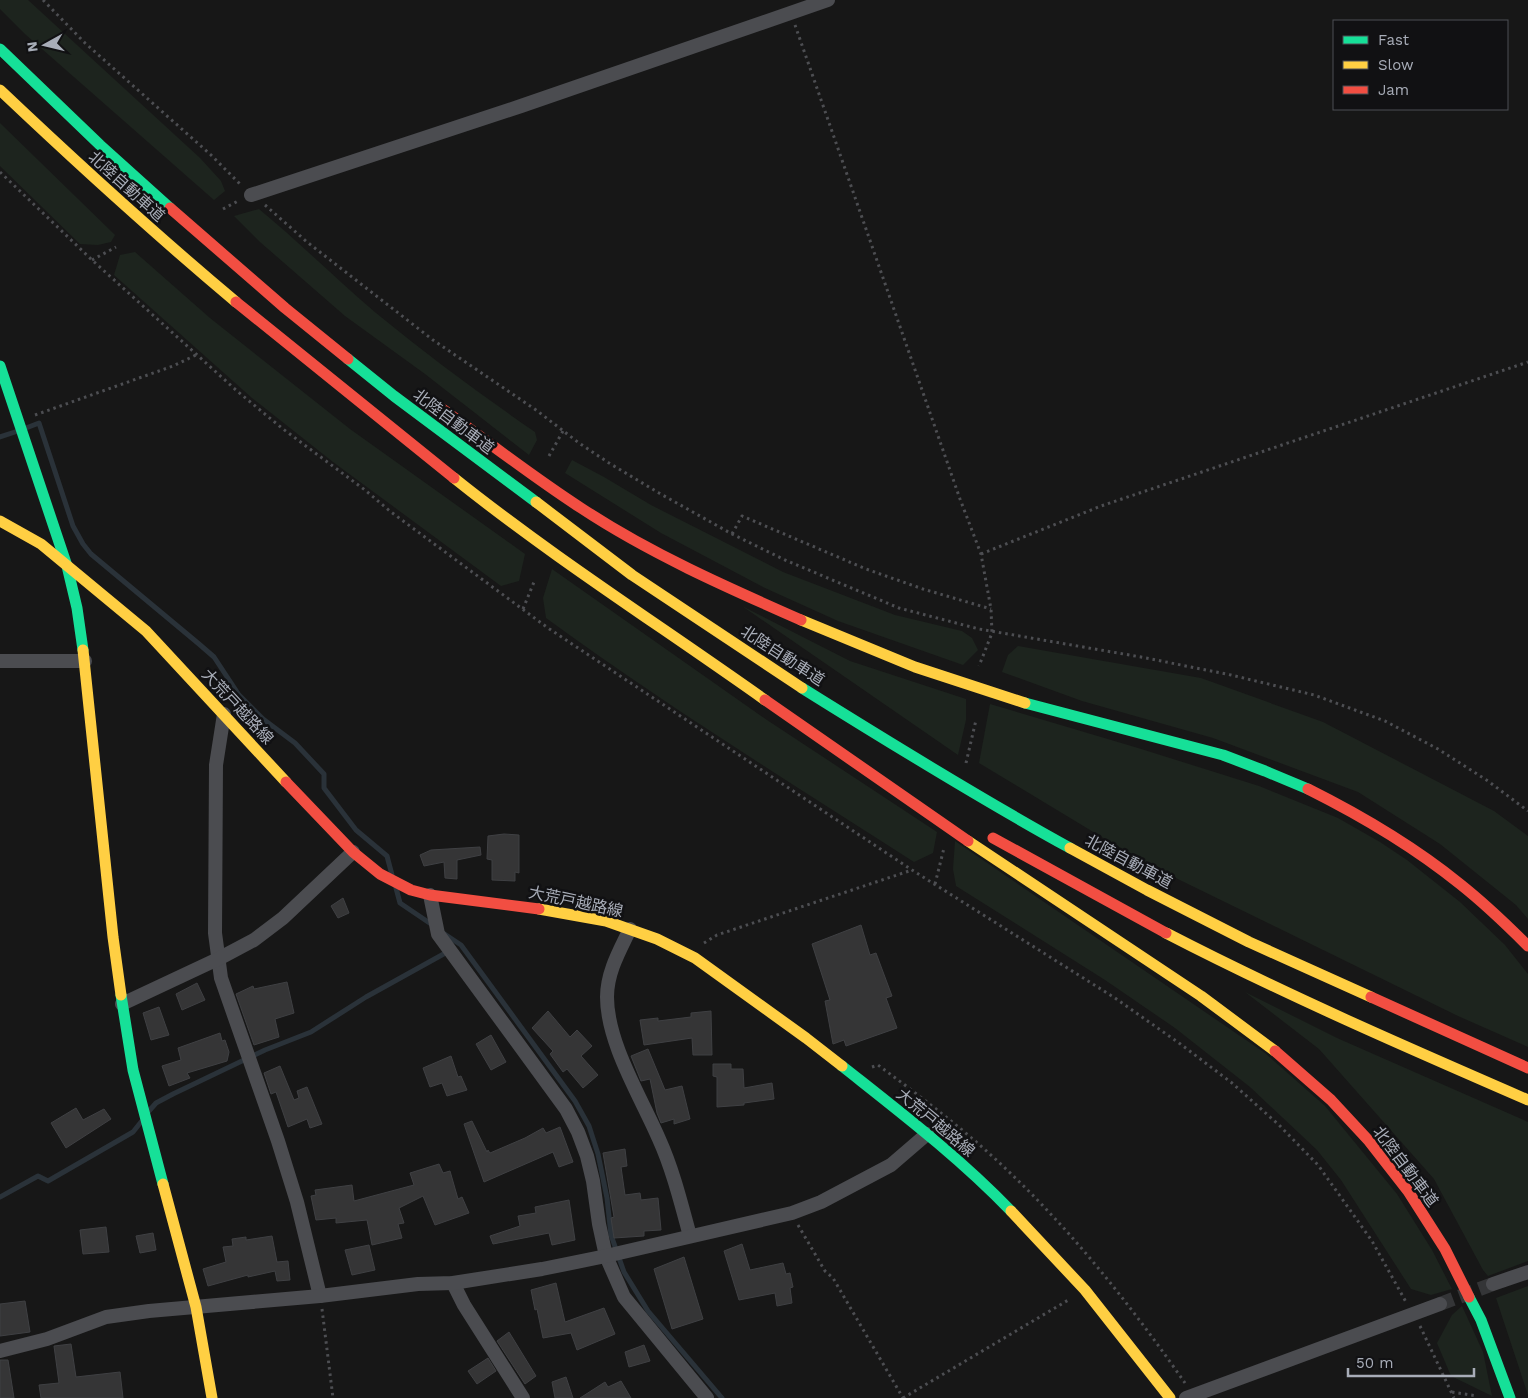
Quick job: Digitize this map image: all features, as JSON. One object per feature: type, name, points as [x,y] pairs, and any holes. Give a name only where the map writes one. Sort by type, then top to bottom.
[{"type":"main road","name":"北陸自動車道","points":[[0,49],[100,145],[196,231],[394,396],[632,575],[767,666],[903,751],[1024,823],[1147,890],[1249,942],[1528,1068]]},
{"type":"main road","name":"北陸自動車道","points":[[0,90],[79,165],[174,250],[307,360],[488,504],[616,597],[840,753],[1055,900],[1201,996],[1271,1047],[1331,1100],[1369,1141],[1402,1184],[1445,1250],[1481,1320],[1510,1398]]},
{"type":"main road","name":"北陸自動車道","points":[[100,145],[198,227],[281,289]]},
{"type":"main road","points":[[0,366],[67,566],[77,608],[85,661],[113,937],[133,1070],[196,1307],[212,1398]]},
{"type":"main road","name":"北陸自動車道","points":[[431,401],[583,509],[666,556],[764,604],[851,642],[999,696],[1223,756],[1270,773],[1315,793],[1388,832],[1426,858],[1475,896],[1528,946]]},
{"type":"main road","name":"大荒戸越路線","points":[[0,521],[42,544],[146,630],[353,852],[391,881],[411,890],[430,894],[528,907],[606,921],[658,939],[695,958],[814,1044],[927,1134],[986,1186],[1040,1240],[1085,1290],[1170,1398]]},
{"type":"main road","name":"北陸自動車道","points":[[740,682],[927,798]]},
{"type":"main road","points":[[987,834],[1137,918],[1236,969],[1528,1100]]},
{"type":"street","points":[[251,195],[522,106],[828,0]]},
{"type":"street","points":[[0,661],[85,661]]},
{"type":"street","points":[[224,714],[216,765],[216,933],[221,978],[297,1202],[320,1296]]},
{"type":"street","points":[[122,1004],[254,940],[283,918],[353,852]]},
{"type":"street","points":[[430,894],[438,934],[566,1108],[578,1132],[589,1164],[606,1256],[624,1297],[707,1398]]},
{"type":"street","points":[[630,929],[612,968],[607,995],[609,1013],[624,1061],[674,1177],[690,1236]]},
{"type":"street","points":[[0,1351],[47,1339],[106,1317],[149,1311],[320,1296],[418,1284],[453,1283],[542,1269],[606,1256],[792,1213],[821,1202],[891,1165],[927,1134]]},
{"type":"street","points":[[1493,1284],[1528,1272]]},
{"type":"street","points":[[453,1283],[464,1305],[524,1398]]},
{"type":"street","points":[[1186,1398],[1440,1304]]},
{"type":"path","points":[[43,0],[85,43],[211,155],[251,195],[315,248],[433,340],[536,410],[609,463],[732,534],[785,560],[899,608],[992,633],[1059,642],[1141,657],[1231,675],[1314,695],[1385,721],[1438,748],[1488,781],[1528,811]]},
{"type":"path","points":[[790,13],[981,554],[991,608],[992,633],[979,666]]},
{"type":"path","points":[[0,172],[92,260],[196,355],[283,429],[365,490],[391,512],[592,657],[912,870],[1115,998],[1224,1077],[1259,1107],[1318,1165],[1372,1241],[1421,1327],[1454,1398]]},
{"type":"path","points":[[92,260],[116,247]]},
{"type":"path","points":[[19,421],[173,366],[196,355]]},
{"type":"path","points":[[981,554],[1101,506],[1528,362]]},
{"type":"path","points":[[549,456],[563,431]]},
{"type":"path","points":[[732,534],[742,516],[866,569],[923,589],[991,608]]},
{"type":"path","points":[[523,609],[534,582]]},
{"type":"path","points":[[966,763],[976,720]]},
{"type":"path","points":[[935,884],[945,844]]},
{"type":"path","points":[[695,958],[703,944],[717,935],[912,870]]},
{"type":"path","points":[[792,1213],[824,1271],[833,1278],[903,1398],[1085,1290]]},
{"type":"path","points":[[320,1296],[333,1398]]},
{"type":"path","points":[[1452,1392],[1477,1396]]},
{"type":"shaded area","points":[[0,0],[28,0],[200,158],[221,181],[225,191],[214,200],[25,34],[0,9]]},
{"type":"shaded area","points":[[0,123],[115,235],[111,242],[98,245],[80,244],[0,166]]},
{"type":"shaded area","points":[[259,209],[395,329],[535,432],[537,440],[529,455],[425,374],[345,316],[260,242],[234,216]]},
{"type":"shaded area","points":[[135,252],[210,318],[350,429],[525,554],[519,581],[501,586],[333,462],[252,398],[114,275],[120,255]]},
{"type":"shaded area","points":[[572,460],[651,505],[783,572],[895,615],[962,631],[972,638],[978,650],[963,665],[838,621],[765,588],[661,533],[565,473]]},
{"type":"shaded area","points":[[552,569],[767,720],[937,832],[933,853],[914,862],[682,713],[546,618],[543,598]]},
{"type":"shaded area","points":[[742,606],[850,661],[966,699],[966,720],[958,755]]},
{"type":"shaded area","points":[[1018,646],[1201,678],[1323,722],[1494,811],[1528,836],[1528,919],[1516,905],[1440,844],[1358,792],[1213,738],[1082,701],[1002,672],[1008,655]]},
{"type":"shaded area","points":[[990,704],[1259,786],[1338,818],[1380,842],[1407,860],[1460,902],[1505,945],[1528,974],[1528,1047],[1458,1016],[1143,862],[979,763]]},
{"type":"shaded area","points":[[955,841],[1265,1053],[1325,1106],[1397,1194],[1432,1250],[1452,1289],[1431,1295],[1411,1289],[1341,1180],[1317,1150],[1250,1087],[1175,1028],[1105,980],[956,886],[953,869]]},
{"type":"shaded area","points":[[1245,992],[1337,1038],[1528,1122],[1528,1261],[1488,1276],[1434,1179],[1319,1049]]},
{"type":"shaded area","points":[[1528,1286],[1528,1395],[1496,1298]]},
{"type":"shaded area","points":[[1462,1306],[1483,1352],[1492,1396],[1451,1376],[1437,1343],[1452,1315]]},
{"type":"building","points":[[519,835],[519,873],[515,872],[515,881],[492,880],[492,860],[487,859],[488,836]]},
{"type":"building","points":[[480,847],[481,855],[457,860],[457,879],[445,878],[444,862],[424,866],[420,855],[431,850]]},
{"type":"building","points":[[343,898],[349,913],[338,918],[331,906]]},
{"type":"building","points":[[861,925],[870,955],[876,953],[892,996],[886,998],[897,1028],[846,1046],[844,1040],[833,1044],[825,1001],[830,1000],[812,944]]},
{"type":"building","points":[[287,982],[294,1013],[275,1019],[279,1037],[254,1045],[236,994],[253,986],[254,989]]},
{"type":"building","points":[[197,983],[205,1000],[182,1010],[176,994]]},
{"type":"building","points":[[159,1007],[169,1035],[151,1040],[143,1013]]},
{"type":"building","points":[[548,1011],[570,1037],[577,1030],[592,1046],[581,1056],[598,1075],[583,1088],[567,1069],[563,1072],[550,1054],[553,1051],[532,1028]]},
{"type":"building","points":[[711,1011],[712,1055],[693,1055],[692,1038],[644,1045],[640,1020],[658,1018],[658,1021],[691,1017],[691,1013]]},
{"type":"building","points":[[220,1033],[222,1041],[225,1040],[229,1052],[227,1061],[187,1073],[190,1078],[169,1086],[162,1066],[181,1060],[178,1048]]},
{"type":"building","points":[[491,1035],[506,1062],[491,1070],[476,1044]]},
{"type":"building","points":[[648,1049],[665,1090],[682,1086],[690,1119],[674,1124],[674,1119],[661,1123],[650,1079],[641,1081],[631,1056]]},
{"type":"building","points":[[451,1056],[458,1077],[461,1076],[467,1090],[447,1096],[442,1083],[430,1087],[423,1068]]},
{"type":"building","points":[[713,1064],[731,1064],[731,1069],[743,1069],[744,1088],[772,1083],[774,1099],[744,1103],[744,1105],[717,1107],[717,1077],[713,1076]]},
{"type":"building","points":[[280,1066],[294,1100],[299,1098],[297,1091],[307,1087],[322,1124],[310,1128],[307,1119],[288,1127],[276,1092],[271,1094],[264,1073]]},
{"type":"building","points":[[76,1108],[83,1120],[104,1109],[111,1119],[66,1148],[51,1123]]},
{"type":"building","points":[[472,1121],[487,1152],[488,1150],[490,1153],[543,1128],[546,1133],[560,1127],[573,1162],[559,1167],[553,1152],[484,1182],[464,1124]]},
{"type":"building","points":[[625,1149],[627,1166],[621,1167],[625,1195],[640,1193],[641,1200],[658,1198],[661,1230],[644,1231],[644,1236],[614,1238],[611,1218],[614,1217],[603,1153]]},
{"type":"building","points":[[439,1164],[443,1173],[450,1171],[458,1199],[462,1197],[469,1213],[435,1225],[423,1196],[399,1208],[404,1223],[398,1224],[402,1238],[372,1245],[367,1220],[336,1223],[336,1218],[316,1220],[311,1196],[316,1195],[315,1190],[352,1185],[354,1201],[414,1185],[410,1173]]},
{"type":"building","points":[[569,1200],[575,1240],[552,1245],[549,1233],[493,1244],[490,1236],[520,1226],[518,1216],[536,1213],[535,1207]]},
{"type":"building","points":[[106,1227],[109,1252],[83,1254],[80,1230]]},
{"type":"building","points":[[153,1233],[156,1250],[140,1253],[136,1236]]},
{"type":"building","points":[[272,1236],[277,1262],[288,1261],[290,1280],[277,1281],[275,1271],[248,1277],[248,1275],[208,1286],[203,1269],[226,1262],[223,1247],[233,1246],[232,1239],[246,1237],[246,1240]]},
{"type":"building","points":[[742,1244],[750,1270],[783,1263],[786,1274],[790,1273],[793,1287],[790,1288],[792,1303],[777,1306],[775,1293],[739,1300],[724,1251]]},
{"type":"building","points":[[369,1245],[375,1270],[352,1275],[345,1250]]},
{"type":"building","points":[[684,1257],[703,1319],[672,1329],[654,1269]]},
{"type":"building","points":[[556,1283],[565,1322],[604,1308],[615,1334],[577,1350],[571,1333],[543,1338],[531,1290]]},
{"type":"building","points":[[25,1301],[30,1332],[0,1336],[0,1304]]},
{"type":"building","points":[[509,1332],[536,1376],[525,1384],[497,1341]]},
{"type":"building","points":[[71,1344],[76,1377],[120,1372],[123,1398],[41,1398],[39,1385],[59,1383],[54,1346]]},
{"type":"building","points":[[644,1345],[650,1361],[629,1367],[625,1352]]},
{"type":"building","points":[[488,1358],[496,1371],[477,1384],[468,1371]]},
{"type":"building","points":[[0,1360],[8,1360],[14,1398],[0,1398]]},
{"type":"building","points":[[566,1377],[573,1398],[555,1398],[552,1382]]},
{"type":"building","points":[[621,1381],[631,1398],[580,1398],[605,1382],[608,1387]]},
{"type":"waterway","points":[[26,428],[39,423],[73,526],[91,554],[214,657],[239,695],[263,719],[295,743],[324,774],[324,788],[356,830],[387,856],[392,875]]},
{"type":"waterway","points":[[0,437],[18,431]]},
{"type":"waterway","points":[[396,888],[400,903],[434,926]]},
{"type":"waterway","points":[[443,933],[461,945],[575,1101],[589,1126],[598,1154],[607,1198],[611,1235],[624,1272],[648,1311],[722,1398]]},
{"type":"waterway","points":[[149,1111],[156,1103],[173,1094],[265,1050],[311,1032],[366,997],[449,951]]},
{"type":"waterway","points":[[0,1197],[38,1176],[48,1181],[133,1132],[141,1122]]},
{"type":"tunnel","points":[[1440,1304],[1493,1284]]},
{"type":"traffic: fast","points":[[0,49],[100,145],[170,208]]},
{"type":"traffic: fast","points":[[348,359],[394,396],[536,502]]},
{"type":"traffic: fast","points":[[0,366],[67,566],[77,608],[83,650]]},
{"type":"traffic: fast","points":[[802,688],[901,750],[1070,848]]},
{"type":"traffic: fast","points":[[1025,703],[1223,755],[1308,789]]},
{"type":"traffic: fast","points":[[121,995],[133,1070],[163,1184]]},
{"type":"traffic: fast","points":[[842,1066],[971,1172],[1011,1211]]},
{"type":"traffic: fast","points":[[1469,1297],[1481,1320],[1510,1398]]},
{"type":"traffic: slow","points":[[0,90],[116,198],[236,302]]},
{"type":"traffic: slow","points":[[454,478],[569,564],[765,700]]},
{"type":"traffic: slow","points":[[536,502],[632,575],[802,688]]},
{"type":"traffic: slow","points":[[0,521],[41,544],[146,631],[286,782]]},
{"type":"traffic: slow","points":[[801,620],[915,667],[1025,703]]},
{"type":"traffic: slow","points":[[83,650],[113,937],[121,995]]},
{"type":"traffic: slow","points":[[968,841],[1201,996],[1275,1051]]},
{"type":"traffic: slow","points":[[1070,848],[1249,942],[1371,997]]},
{"type":"traffic: slow","points":[[539,909],[606,921],[657,939],[695,958],[842,1066]]},
{"type":"traffic: slow","points":[[1166,933],[1300,999],[1528,1100]]},
{"type":"traffic: slow","points":[[163,1184],[196,1307],[212,1398]]},
{"type":"traffic: slow","points":[[1011,1211],[1085,1290],[1170,1398]]},
{"type":"traffic: jam","points":[[170,208],[285,308],[348,359]]},
{"type":"traffic: jam","points":[[236,302],[454,478]]},
{"type":"traffic: jam","points":[[441,408],[545,484],[634,540],[688,568],[801,620]]},
{"type":"traffic: jam","points":[[765,700],[968,841]]},
{"type":"traffic: jam","points":[[286,782],[353,852],[380,874],[411,890],[430,895],[539,909]]},
{"type":"traffic: jam","points":[[1308,789],[1367,821],[1424,857],[1478,899],[1528,946]]},
{"type":"traffic: jam","points":[[993,838],[1166,933]]},
{"type":"traffic: jam","points":[[1371,997],[1528,1068]]},
{"type":"traffic: jam","points":[[1275,1051],[1331,1100],[1369,1141],[1408,1191],[1445,1249],[1469,1297]]}]
